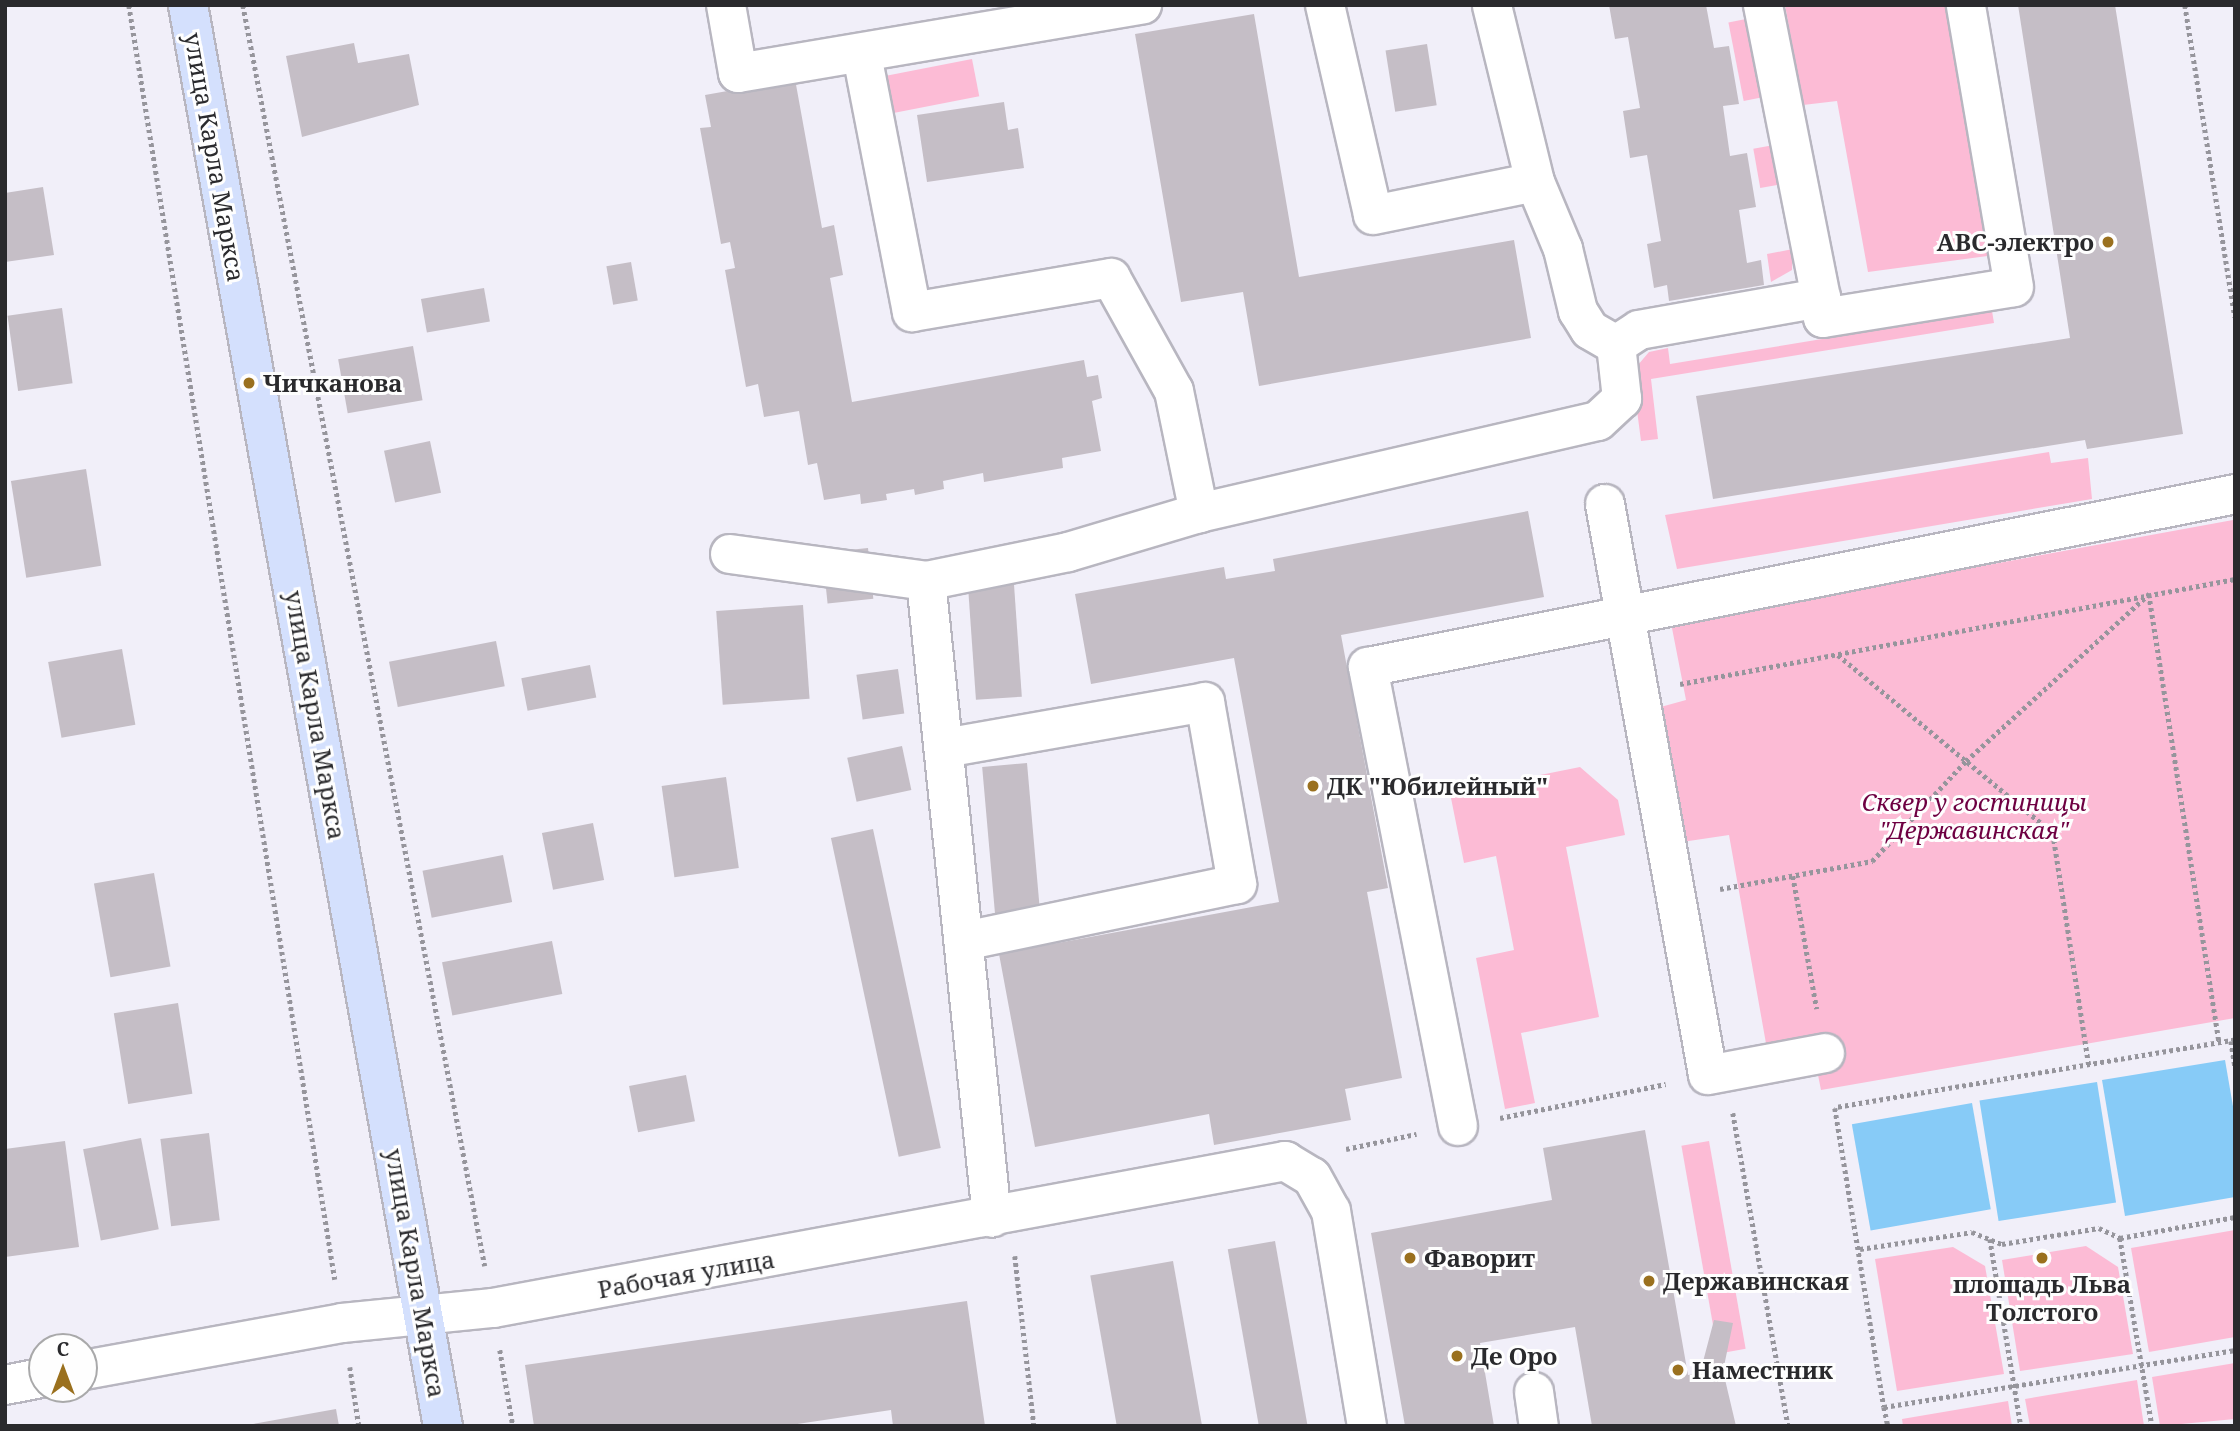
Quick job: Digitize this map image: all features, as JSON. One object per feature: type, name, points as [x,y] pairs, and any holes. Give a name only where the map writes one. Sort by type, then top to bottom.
[{"type":"main road","name":"улица Карла Маркса","points":[[188,5],[443,1426]]},
{"type":"street","points":[[726,5],[738,73],[862,55],[1142,5]]},
{"type":"street","points":[[1325,5],[1373,215],[1535,182]]},
{"type":"street","points":[[1492,5],[1535,182],[1563,249],[1578,312],[1590,330],[1616,345]]},
{"type":"street","points":[[1763,5],[1823,318],[2014,287],[1966,5]]},
{"type":"street","points":[[862,55],[912,312],[1111,278],[1174,391],[1199,513]]},
{"type":"street","points":[[1616,345],[1639,330],[1821,298]]},
{"type":"street","points":[[730,554],[926,581],[1068,552],[1199,513],[1598,421],[1622,399],[1616,345]]},
{"type":"street","points":[[1458,1126],[1368,667],[1625,612],[2235,494]]},
{"type":"street","points":[[1605,504],[1708,1075],[1825,1052]]},
{"type":"street","points":[[926,581],[965,941],[1001,1217]]},
{"type":"street","points":[[945,748],[1205,702],[1237,884],[965,941]]},
{"type":"street","name":"Рабочая улица","points":[[98,1367],[342,1323],[425,1317],[493,1308],[1001,1217],[1285,1161],[1312,1177],[1331,1210],[1367,1426]]},
{"type":"street","points":[[5,1385],[28,1381]]},
{"type":"path","points":[[130,5],[359,1426]]},
{"type":"path","points":[[243,5],[493,1308],[513,1426]]},
{"type":"path","points":[[2185,5],[2235,317]]},
{"type":"path","points":[[1638,691],[2235,579]]},
{"type":"path","points":[[1677,897],[1872,860],[1966,761],[2148,594]]},
{"type":"path","points":[[2148,594],[2218,1043]]},
{"type":"path","points":[[1837,654],[2053,833],[2089,1066]]},
{"type":"path","points":[[1793,876],[1860,1249],[1888,1426]]},
{"type":"path","points":[[1835,1108],[2233,1040],[2235,1066]]},
{"type":"path","points":[[1733,1113],[1788,1426]]},
{"type":"path","points":[[1001,1217],[1034,1426]]},
{"type":"path","points":[[1860,1249],[1972,1232],[2002,1244],[2099,1228],[2120,1238],[2235,1217]]},
{"type":"path","points":[[2120,1238],[2152,1426]]},
{"type":"path","points":[[1990,1239],[2021,1426]]},
{"type":"path","points":[[1884,1407],[2235,1350]]},
{"type":"green space","points":[[1785,5],[1950,5],[1995,255],[1868,272],[1837,101],[1803,105]]},
{"type":"green space","points":[[1751,18],[1766,97],[1744,101],[1728,22]]},
{"type":"green space","points":[[972,59],[979,96],[865,118],[858,81]]},
{"type":"green space","points":[[1774,145],[1781,184],[1760,188],[1753,149]]},
{"type":"green space","points":[[1793,249],[1792,270],[1771,282],[1767,254]]},
{"type":"green space","points":[[1992,311],[1994,323],[1651,379],[1658,439],[1641,441],[1632,372],[1649,352],[1668,348],[1670,364]]},
{"type":"green space","points":[[2049,452],[2051,463],[2088,458],[2092,499],[1677,569],[1665,515]]},
{"type":"green space","name":"Сквер у гостиницы \"Державинская\"","points":[[2233,520],[2235,1018],[1821,1090],[1818,1075],[1773,1083],[1729,835],[1682,842],[1657,708],[1686,700],[1671,623]]},
{"type":"green space","points":[[1580,767],[1618,800],[1625,835],[1566,847],[1599,1017],[1521,1033],[1535,1103],[1505,1109],[1476,958],[1514,950],[1496,856],[1464,863],[1450,793]]},
{"type":"green space","points":[[1709,1141],[1746,1349],[1718,1354],[1681,1146]]},
{"type":"green space","points":[[2235,1230],[2235,1337],[2149,1352],[2131,1248]]},
{"type":"green space","points":[[2086,1246],[2118,1267],[2133,1354],[2020,1371],[2002,1260]]},
{"type":"green space","points":[[1953,1247],[1985,1266],[2004,1374],[1897,1391],[1875,1259]]},
{"type":"green space","points":[[2235,1363],[2235,1419],[2160,1426],[2152,1377]]},
{"type":"green space","points":[[2137,1380],[2144,1426],[2030,1426],[2025,1399]]},
{"type":"green space","points":[[2008,1401],[2012,1426],[1903,1426],[1902,1419]]},
{"type":"water","points":[[2225,1060],[2235,1118],[2235,1197],[2125,1216],[2102,1080]]},
{"type":"water","points":[[2097,1082],[2116,1202],[1999,1221],[1979,1101]]},
{"type":"water","points":[[1972,1103],[1991,1209],[1871,1231],[1852,1124]]},
{"type":"building","points":[[1609,5],[1706,5],[1714,48],[1729,46],[1739,104],[1723,106],[1730,156],[1747,153],[1756,207],[1739,210],[1747,263],[1761,260],[1764,285],[1669,301],[1667,285],[1654,288],[1647,244],[1661,241],[1647,155],[1630,158],[1623,111],[1640,108],[1628,37],[1615,39]]},
{"type":"building","points":[[2018,5],[2115,5],[2183,434],[2087,449],[2085,440],[1713,499],[1696,396],[2070,338]]},
{"type":"building","points":[[1254,14],[1299,277],[1514,240],[1531,338],[1259,386],[1243,292],[1181,302],[1135,34]]},
{"type":"building","points":[[354,43],[358,63],[409,54],[419,105],[302,137],[286,56]]},
{"type":"building","points":[[1427,44],[1437,105],[1395,112],[1386,51]]},
{"type":"building","points":[[795,79],[822,228],[834,225],[843,275],[830,278],[852,402],[1084,360],[1087,377],[1098,375],[1102,398],[1092,401],[1101,451],[1062,458],[1063,468],[984,482],[983,473],[943,481],[944,489],[915,495],[914,489],[886,494],[887,500],[861,504],[860,494],[824,500],[817,463],[808,465],[799,411],[764,417],[758,384],[746,387],[725,270],[735,268],[730,242],[721,244],[700,128],[711,127],[705,95]]},
{"type":"building","points":[[1004,102],[1008,130],[1018,128],[1024,168],[927,182],[917,115]]},
{"type":"building","points":[[43,187],[54,255],[5,262],[5,193]]},
{"type":"building","points":[[631,262],[638,300],[613,305],[606,266]]},
{"type":"building","points":[[484,288],[490,321],[427,333],[421,299]]},
{"type":"building","points":[[62,308],[73,383],[18,391],[8,316]]},
{"type":"building","points":[[413,346],[423,400],[348,413],[338,359]]},
{"type":"building","points":[[430,441],[441,493],[395,503],[384,451]]},
{"type":"building","points":[[86,469],[101,566],[26,578],[11,481]]},
{"type":"building","name":"ДК \"Юбилейный\"","points":[[1528,511],[1544,597],[1341,635],[1388,888],[1367,892],[1402,1078],[1345,1089],[1351,1120],[1214,1145],[1209,1114],[1035,1147],[999,954],[1279,902],[1234,658],[1091,684],[1075,594],[1224,567],[1226,579],[1275,571],[1273,559]]},
{"type":"building","points":[[868,548],[873,599],[828,604],[822,553]]},
{"type":"building","points":[[1012,556],[1022,697],[976,700],[966,559]]},
{"type":"building","points":[[803,605],[810,699],[723,705],[716,611]]},
{"type":"building","points":[[496,641],[505,686],[398,707],[389,662]]},
{"type":"building","points":[[122,649],[135,725],[62,738],[48,662]]},
{"type":"building","points":[[590,665],[596,697],[528,711],[521,678]]},
{"type":"building","points":[[898,669],[904,714],[863,719],[856,675]]},
{"type":"building","points":[[902,746],[911,790],[857,802],[847,758]]},
{"type":"building","points":[[1027,763],[1040,910],[995,914],[982,767]]},
{"type":"building","points":[[726,777],[739,868],[674,877],[662,786]]},
{"type":"building","points":[[593,823],[604,880],[553,890],[542,833]]},
{"type":"building","points":[[873,829],[941,1148],[899,1157],[831,838]]},
{"type":"building","points":[[503,855],[512,902],[432,918],[423,871]]},
{"type":"building","points":[[154,873],[170,967],[110,977],[94,884]]},
{"type":"building","points":[[552,941],[562,994],[452,1015],[442,962]]},
{"type":"building","points":[[178,1003],[192,1094],[128,1104],[114,1013]]},
{"type":"building","points":[[686,1075],[695,1121],[638,1132],[629,1086]]},
{"type":"building","points":[[1645,1130],[1688,1375],[1700,1373],[1714,1320],[1733,1323],[1723,1371],[1736,1426],[1592,1426],[1575,1327],[1480,1343],[1494,1426],[1405,1426],[1371,1233],[1552,1200],[1543,1148]]},
{"type":"building","points":[[209,1133],[220,1220],[171,1226],[160,1139]]},
{"type":"building","points":[[141,1138],[159,1229],[101,1241],[83,1149]]},
{"type":"building","points":[[65,1141],[79,1247],[5,1257],[5,1149]]},
{"type":"building","points":[[1275,1241],[1308,1426],[1259,1426],[1228,1249]]},
{"type":"building","points":[[1173,1261],[1202,1426],[1117,1426],[1090,1276]]},
{"type":"building","points":[[967,1301],[985,1426],[893,1426],[891,1410],[784,1426],[534,1426],[525,1365]]},
{"type":"building","points":[[336,1409],[339,1426],[253,1424]]},
{"type":"place","name":"АВС-электро","points":[[2108,242]]},
{"type":"place","name":"Чичканова","points":[[249,383]]},
{"type":"place","name":"ДК \"Юбилейный\"","points":[[1313,786]]},
{"type":"place","name":"Фаворит","points":[[1410,1258]]},
{"type":"place","name":"площадь Льва Толстого","points":[[2042,1258]]},
{"type":"place","name":"Державинская","points":[[1649,1281]]},
{"type":"place","name":"Де Оро","points":[[1457,1356]]},
{"type":"place","name":"Наместник","points":[[1678,1370]]}]
